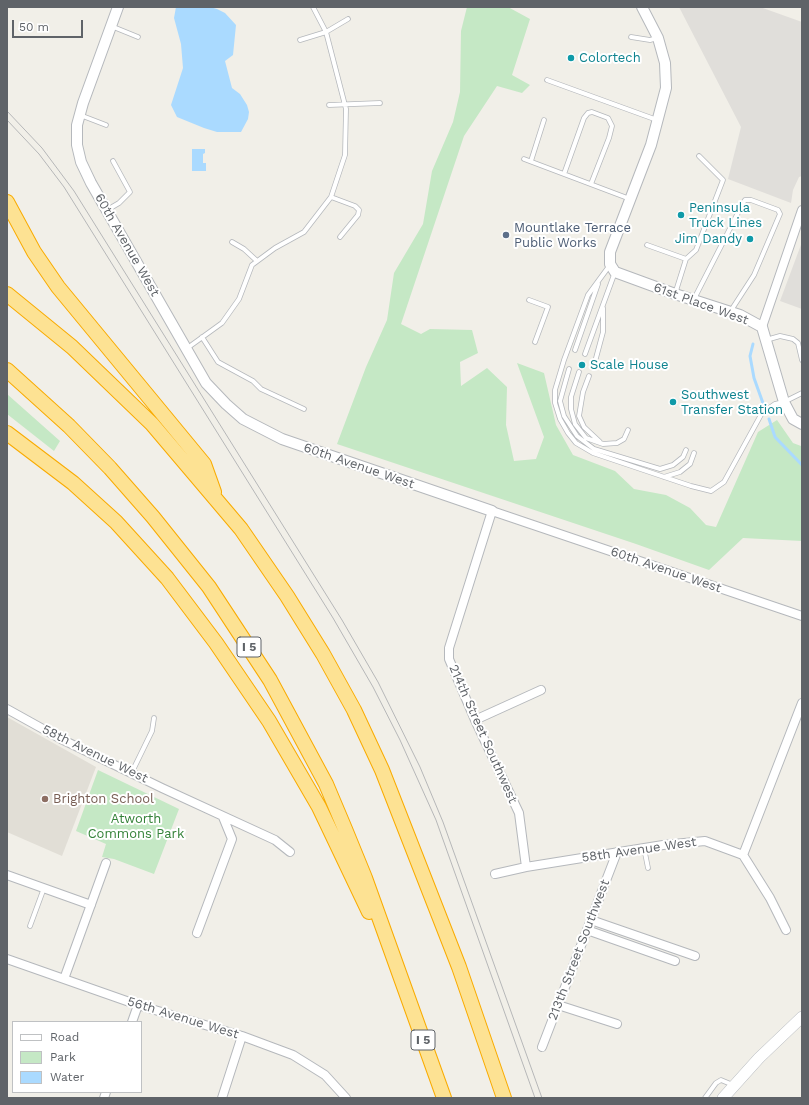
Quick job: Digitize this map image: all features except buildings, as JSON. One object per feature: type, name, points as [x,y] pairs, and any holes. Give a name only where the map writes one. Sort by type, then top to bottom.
[{"type":"highway","points":[[7,202],[30,245],[58,287],[204,464],[218,501]]},
{"type":"highway","points":[[7,294],[72,347],[152,424],[218,501],[240,530],[287,596],[323,654],[385,777],[459,967],[504,1098]]},
{"type":"highway","name":"I 5","points":[[7,370],[69,426],[110,468],[154,517],[208,587],[239,631],[270,680],[326,784],[365,878],[444,1098]]},
{"type":"highway","points":[[7,433],[73,483],[116,522],[167,578],[216,643],[269,721],[319,807],[403,982]]},
{"type":"main road","points":[[724,1098],[759,1058],[802,1017]]},
{"type":"street","name":"60th Avenue West","points":[[118,7],[77,125],[77,144],[81,162],[206,383],[226,404],[243,419],[282,439],[802,616]]},
{"type":"street","points":[[612,268],[610,252],[651,145],[666,88],[664,63],[658,38],[642,7]]},
{"type":"street","points":[[762,327],[802,210]]},
{"type":"street","name":"61st Place West","points":[[612,268],[675,294],[729,312],[762,327],[784,402],[793,419],[802,424]]},
{"type":"street","name":"214th Street Southwest","points":[[492,511],[449,648],[451,665],[519,813],[526,867]]},
{"type":"street","points":[[475,720],[541,690]]},
{"type":"street","points":[[786,930],[770,898],[743,855],[802,703]]},
{"type":"street","name":"58th Avenue West","points":[[7,710],[62,739],[223,817],[275,840],[290,852]]},
{"type":"street","points":[[197,933],[232,838],[223,817]]},
{"type":"street","name":"58th Avenue West","points":[[495,874],[526,867],[617,852],[705,841],[743,855]]},
{"type":"street","name":"213th Street Southwest","points":[[542,1047],[617,852]]},
{"type":"street","points":[[64,979],[106,863]]},
{"type":"street","points":[[7,874],[91,905]]},
{"type":"street","points":[[591,920],[695,956]]},
{"type":"street","points":[[587,930],[675,961]]},
{"type":"street","name":"56th Avenue West","points":[[7,959],[138,1005],[242,1036],[293,1055],[325,1075],[346,1098]]},
{"type":"street","points":[[132,1021],[138,1005]]},
{"type":"street","points":[[558,1005],[617,1024]]},
{"type":"street","points":[[222,1098],[242,1036]]},
{"type":"lane","points":[[252,265],[304,232],[331,197],[345,155],[345,105],[326,32],[314,7]]},
{"type":"lane","points":[[300,40],[326,32],[348,19]]},
{"type":"lane","points":[[111,26],[138,36]]},
{"type":"lane","points":[[631,37],[650,40],[658,38]]},
{"type":"lane","points":[[546,80],[658,120]]},
{"type":"lane","points":[[329,105],[380,103]]},
{"type":"lane","points":[[564,174],[584,118],[588,113],[592,112],[608,118],[612,126],[609,138],[591,184]]},
{"type":"lane","points":[[80,114],[106,124]]},
{"type":"lane","points":[[531,161],[544,120]]},
{"type":"lane","points":[[675,294],[686,259],[696,250],[723,180],[699,156]]},
{"type":"lane","points":[[524,159],[631,199]]},
{"type":"lane","points":[[107,210],[118,203],[130,192],[113,161]]},
{"type":"lane","points":[[331,197],[355,206],[359,210],[358,215],[340,237]]},
{"type":"lane","points":[[694,300],[745,200],[751,200],[778,210],[780,214],[754,275],[729,312]]},
{"type":"lane","points":[[232,242],[244,249],[257,261]]},
{"type":"lane","points":[[647,245],[686,259]]},
{"type":"lane","points":[[186,349],[222,323],[239,299],[252,265],[251,256]]},
{"type":"lane","points":[[612,268],[598,281],[588,295],[558,376],[555,390],[555,402],[560,420],[568,434],[576,443],[593,453],[711,491],[724,482],[762,413],[776,404],[784,402],[802,393]]},
{"type":"lane","points":[[585,354],[603,306],[612,268]]},
{"type":"lane","points":[[575,350],[595,297],[598,281]]},
{"type":"lane","points":[[530,300],[548,307],[535,342]]},
{"type":"lane","points":[[596,358],[604,332],[603,306]]},
{"type":"lane","points":[[765,340],[780,336],[793,339],[798,343],[802,360]]},
{"type":"lane","points":[[202,337],[218,362],[253,381],[261,390],[304,409]]},
{"type":"lane","points":[[569,369],[560,401],[564,416],[577,436],[594,449],[660,469],[673,465],[683,457],[686,450]]},
{"type":"lane","points":[[579,372],[570,397],[571,409],[575,424],[586,438],[603,444],[617,443],[624,439],[628,430]]},
{"type":"lane","points":[[589,376],[582,392],[579,416],[584,427],[603,444]]},
{"type":"lane","points":[[664,477],[680,472],[690,464],[694,453]]},
{"type":"lane","points":[[132,772],[152,731],[154,718]]},
{"type":"lane","points":[[643,848],[648,868]]},
{"type":"lane","points":[[30,926],[44,888]]},
{"type":"lane","points":[[705,1098],[716,1083],[721,1080],[734,1085]]},
{"type":"shaded area","points":[[679,7],[760,7],[802,22],[802,176],[799,177],[793,190],[791,203],[728,179],[741,127]]},
{"type":"shaded area","points":[[802,242],[802,309],[780,301]]},
{"type":"shaded area","name":"Brighton School","points":[[7,717],[96,767],[62,856],[7,832]]},
{"type":"green space","points":[[467,7],[508,7],[530,19],[512,75],[530,85],[522,93],[497,86],[464,136],[401,324],[421,334],[430,329],[472,330],[478,353],[460,362],[461,386],[487,368],[507,387],[506,425],[514,461],[536,459],[544,437],[517,363],[544,373],[556,425],[573,455],[615,471],[634,489],[666,495],[690,508],[706,525],[716,527],[758,432],[777,420],[793,443],[801,446],[802,444],[802,541],[743,538],[709,570],[636,544],[337,444],[366,367],[387,320],[394,273],[423,224],[432,171],[453,122],[460,92],[461,31]]},
{"type":"green space","points":[[7,394],[60,441],[54,451],[7,414]]},
{"type":"green space","name":"Atworth Commons Park","points":[[98,770],[179,809],[154,874],[114,859],[102,857],[106,844],[76,831]]},
{"type":"water","points":[[176,7],[210,7],[217,9],[225,13],[236,25],[233,55],[225,61],[232,88],[240,94],[247,105],[249,112],[248,119],[241,132],[217,132],[177,117],[171,105],[183,68],[181,44],[174,18]]},
{"type":"water","points":[[192,149],[205,149],[205,153],[203,154],[203,163],[206,163],[206,171],[192,171]]},
{"type":"waterway","points":[[753,344],[750,356],[754,378],[764,406]]},
{"type":"waterway","points":[[769,419],[775,437],[802,465]]},
{"type":"tram line","points":[[7,111],[42,148],[74,191],[342,620],[378,682],[420,767],[443,822],[542,1098]]},
{"type":"tram line","points":[[7,120],[39,154],[64,187],[333,618],[373,687],[400,740],[436,820],[535,1098]]},
{"type":"place","name":"Colortech","points":[[571,58]]},
{"type":"place","name":"Peninsula Truck Lines","points":[[681,215]]},
{"type":"place","name":"Mountlake Terrace Public Works","points":[[506,235]]},
{"type":"place","name":"Jim Dandy","points":[[750,239]]},
{"type":"place","name":"Scale House","points":[[582,365]]},
{"type":"place","name":"Southwest Transfer Station","points":[[673,402]]},
{"type":"place","name":"Brighton School","points":[[45,799]]}]
